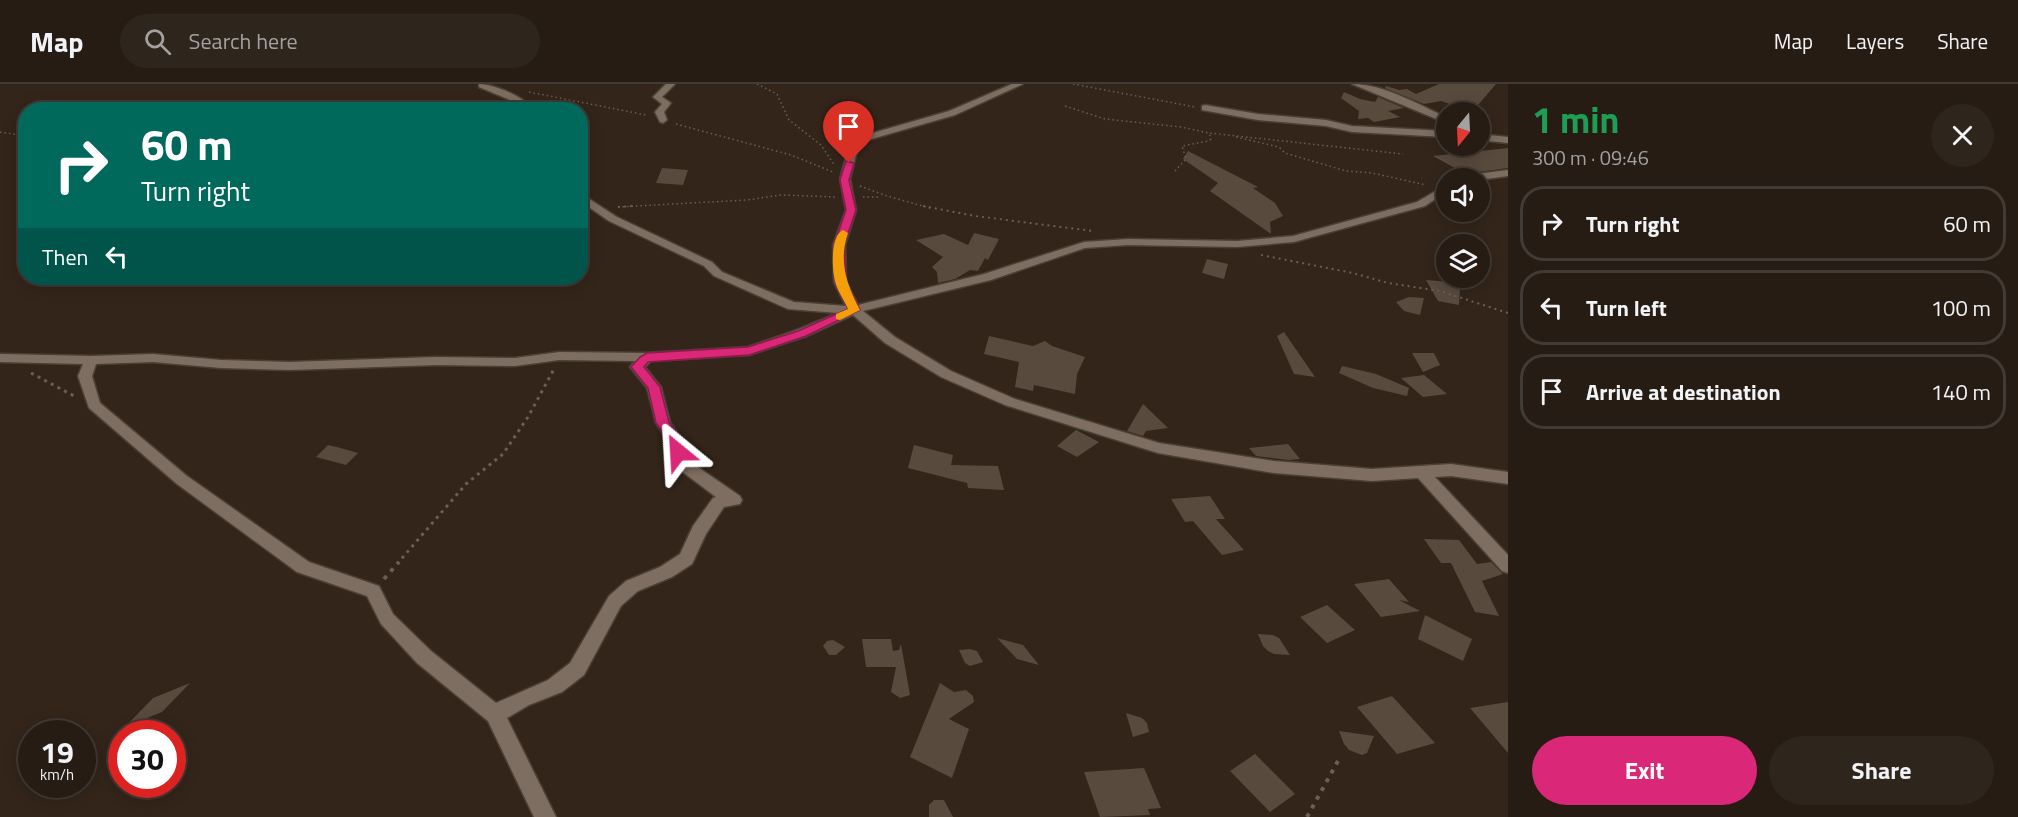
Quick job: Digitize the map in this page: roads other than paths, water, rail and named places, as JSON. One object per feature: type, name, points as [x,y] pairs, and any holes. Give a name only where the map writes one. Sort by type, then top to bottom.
[{"type":"street","points":[[482,84],[523,102]]},
{"type":"street","points":[[663,120],[659,112],[667,103],[657,97],[670,84]]},
{"type":"street","points":[[1019,84],[952,113],[865,138],[854,146],[845,180],[851,210],[839,245],[840,282],[854,310],[890,340],[946,374],[1010,402],[1158,448],[1274,467],[1372,476],[1450,470],[1508,478]]},
{"type":"street","points":[[1356,84],[1402,100],[1436,115]]},
{"type":"street","points":[[1205,108],[1258,117],[1326,123],[1352,129],[1397,133],[1416,131],[1436,133]]},
{"type":"street","points":[[1490,138],[1508,140]]},
{"type":"street","points":[[1490,175],[1508,173]]},
{"type":"street","points":[[2,358],[91,360],[153,358],[221,364],[290,366],[436,361],[515,362],[559,356],[647,357],[749,351],[802,333],[854,310],[918,292],[987,278],[1042,257],[1084,245],[1128,242],[1237,244],[1294,239],[1421,204],[1436,194]]},
{"type":"street","points":[[588,202],[613,219],[708,264],[718,274],[792,306],[854,310]]},
{"type":"street","points":[[495,714],[522,699],[555,686],[577,669],[615,601],[632,586],[666,572],[686,559],[699,531],[719,502],[734,500],[685,466],[677,443],[663,423],[654,387],[637,367],[647,357]]},
{"type":"street","points":[[91,360],[85,376],[94,405],[182,480],[303,567],[373,591],[387,619],[416,650],[495,714],[545,817]]},
{"type":"street","points":[[1422,472],[1508,566]]}]
